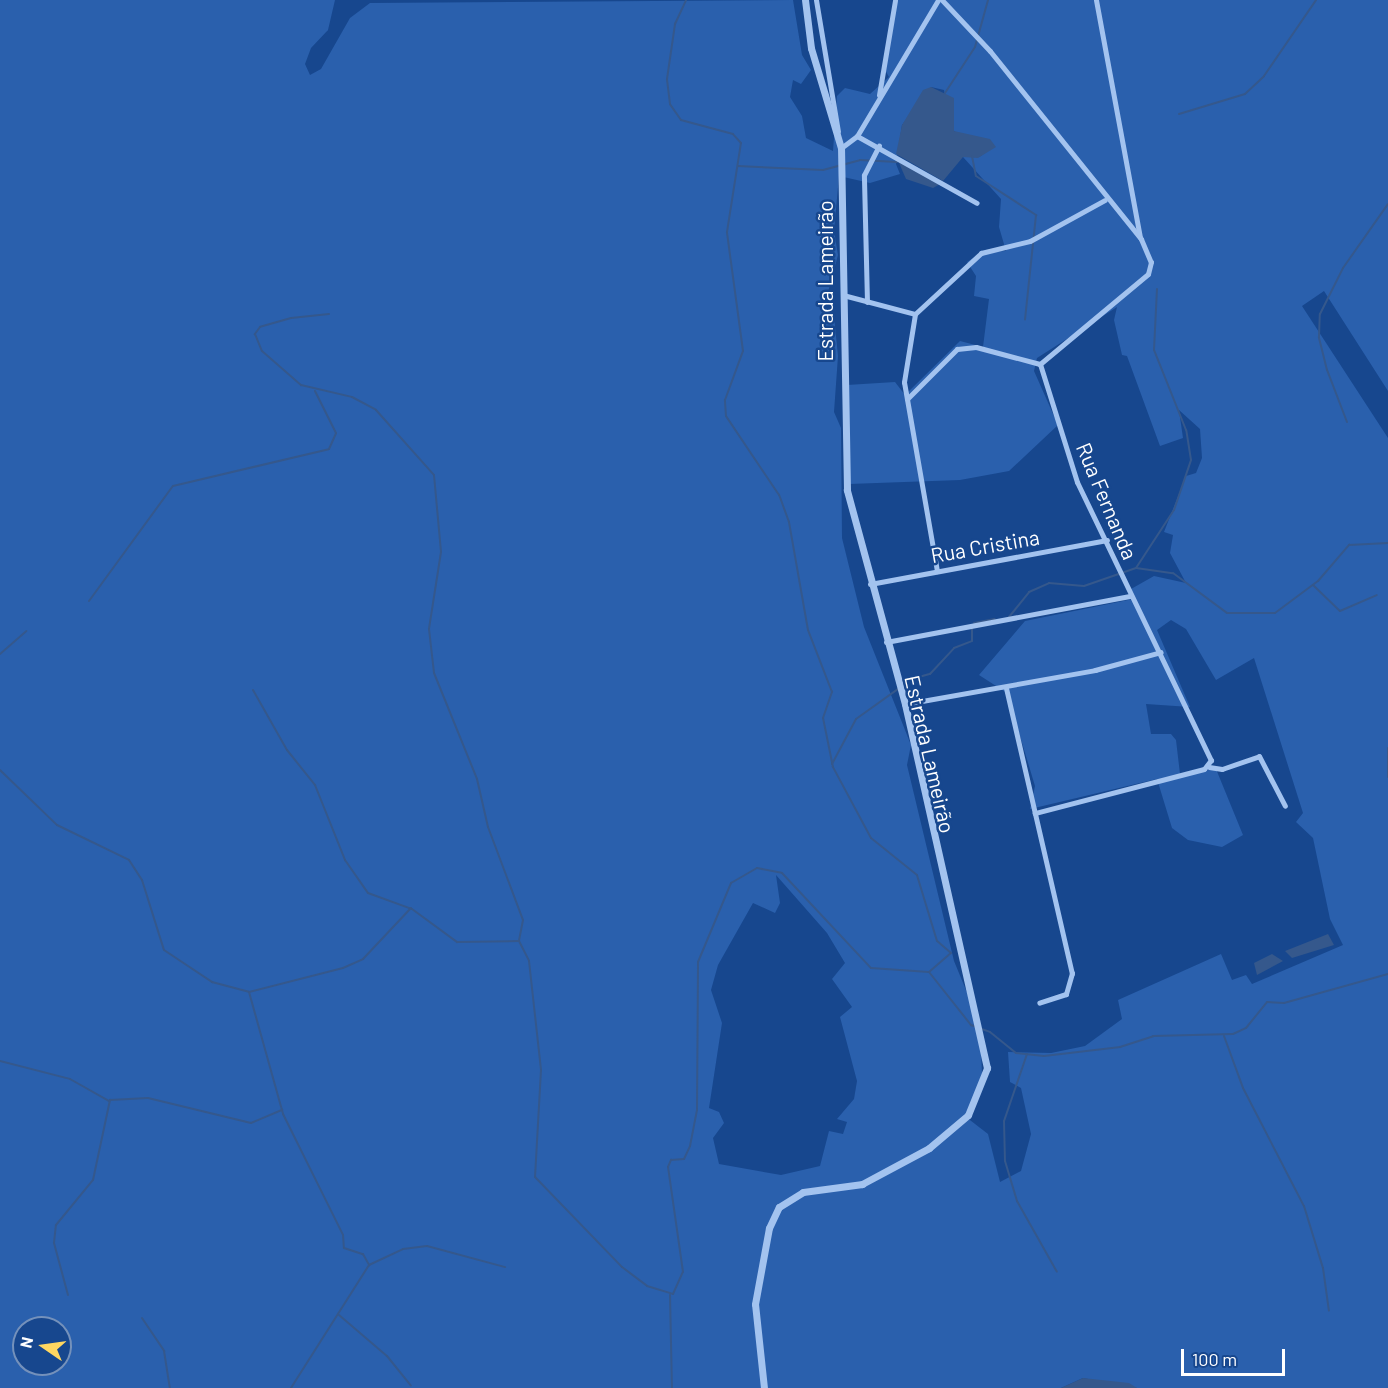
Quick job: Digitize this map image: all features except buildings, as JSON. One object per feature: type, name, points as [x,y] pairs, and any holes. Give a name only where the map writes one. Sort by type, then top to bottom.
[{"type":"street","name":"Estrada Lameirão","points":[[764,1388],[755,1304],[769,1228],[779,1207],[794,1195],[862,1184],[891,1172],[968,1115],[984,1086],[987,1068],[981,1024],[904,704],[885,642],[847,490],[841,295],[840,145],[811,48],[805,0]]},
{"type":"street","points":[[816,0],[840,145],[857,136],[940,0],[990,51],[1106,200],[1141,239],[1149,255],[1148,274],[1040,364],[966,347],[950,354],[907,399]]},
{"type":"street","points":[[878,100],[895,0]]},
{"type":"street","points":[[1096,0],[1141,239]]},
{"type":"street","points":[[857,136],[879,146],[977,203]]},
{"type":"street","points":[[867,302],[864,174],[879,146]]},
{"type":"street","points":[[937,571],[904,370],[915,314],[981,253],[1030,241],[1106,200]]},
{"type":"street","points":[[841,295],[915,314]]},
{"type":"street","name":"Rua Fernanda","points":[[1040,364],[1077,482],[1107,540],[1130,596],[1161,652],[1210,758],[1209,766]]},
{"type":"street","name":"Rua Cristina","points":[[870,584],[1107,540]]},
{"type":"street","points":[[885,642],[1130,596]]},
{"type":"street","points":[[904,704],[1006,688],[1161,652]]},
{"type":"street","points":[[1006,688],[1073,977],[1066,994],[1039,1003]]},
{"type":"street","points":[[1035,813],[1209,766],[1222,769],[1259,756],[1285,806]]},
{"type":"shaded area","points":[[0,0],[335,0],[328,30],[311,48],[305,64],[310,75],[321,69],[350,18],[370,3],[793,0],[802,55],[811,70],[801,84],[793,80],[790,97],[802,116],[806,138],[833,151],[837,96],[845,88],[870,94],[889,77],[885,70],[894,0],[1388,0],[1388,391],[1324,291],[1302,306],[1388,438],[1388,1388],[1137,1388],[1083,1378],[1061,1388],[0,1388]],"holes":[[[931,87],[944,90],[951,128],[982,156],[963,157],[1001,199],[999,227],[1006,251],[982,252],[967,262],[976,276],[974,296],[989,299],[983,347],[960,341],[905,395],[895,382],[847,385],[849,484],[960,480],[1009,471],[1058,425],[1034,371],[1037,358],[1117,307],[1114,320],[1122,355],[1127,356],[1160,446],[1183,438],[1179,410],[1200,429],[1202,458],[1196,473],[1186,476],[1164,532],[1173,535],[1170,553],[1186,583],[1154,576],[1131,589],[1133,599],[1025,621],[979,675],[1007,693],[1035,786],[1030,809],[1157,779],[1172,828],[1188,840],[1222,847],[1243,835],[1216,769],[1180,774],[1176,740],[1171,734],[1151,734],[1146,704],[1190,707],[1157,630],[1171,620],[1186,629],[1216,680],[1254,658],[1303,813],[1296,822],[1313,838],[1330,919],[1343,945],[1252,984],[1246,975],[1232,980],[1221,954],[1118,1000],[1122,1019],[1085,1046],[1051,1053],[1008,1052],[1010,1082],[1021,1088],[1031,1134],[1021,1171],[1000,1182],[988,1134],[966,1117],[982,1074],[980,1024],[954,961],[907,765],[911,745],[864,627],[842,538],[841,428],[834,412],[838,356],[834,316],[824,307],[838,255],[834,231],[839,176],[870,183],[900,174],[896,164],[902,125]],[[776,875],[827,933],[845,963],[832,979],[852,1007],[840,1017],[857,1081],[854,1099],[837,1119],[847,1122],[843,1134],[829,1131],[820,1166],[781,1175],[719,1164],[713,1138],[724,1123],[719,1112],[709,1108],[722,1023],[711,990],[718,965],[753,903],[775,913],[780,903]]]},
{"type":"shaded area","points":[[931,87],[954,98],[954,131],[990,139],[996,147],[978,158],[963,157],[943,181],[896,154],[902,125],[923,90]]},
{"type":"shaded area","points":[[896,156],[942,183],[933,188],[906,179]]},
{"type":"shaded area","points":[[1328,934],[1334,945],[1292,958],[1285,951]]},
{"type":"shaded area","points":[[1272,954],[1283,961],[1257,975],[1254,963]]},
{"type":"shaded area","points":[[1083,1378],[1129,1383],[1137,1388],[1061,1388]]},
{"type":"waterway","points":[[329,314],[291,318],[260,327],[255,334],[262,351],[301,385],[352,397],[376,410],[434,475],[441,552],[429,629],[434,673],[477,779],[488,827],[523,920],[519,941],[529,961],[541,1070],[535,1177],[622,1267],[647,1286],[673,1294],[683,1272],[668,1167],[671,1160],[684,1159],[690,1146],[697,1110],[698,962],[731,883],[757,868],[782,873],[871,968],[929,972],[951,953],[937,941],[917,875],[871,838],[833,767],[823,718],[832,692],[808,630],[789,522],[779,495],[726,416],[725,400],[743,351],[727,232],[741,143],[733,134],[681,120],[670,104],[667,79],[675,24],[686,0]]},
{"type":"waterway","points":[[945,93],[975,47],[988,0]]},
{"type":"waterway","points":[[1179,114],[1245,94],[1264,76],[1316,0]]},
{"type":"waterway","points":[[972,156],[976,176],[1036,215],[1025,319]]},
{"type":"waterway","points":[[738,166],[823,170],[860,160],[897,162]]},
{"type":"waterway","points":[[1347,422],[1327,370],[1319,337],[1320,314],[1343,268],[1388,204]]},
{"type":"waterway","points":[[1136,568],[1174,510],[1191,460],[1186,430],[1154,350],[1157,289]]},
{"type":"waterway","points":[[89,601],[173,486],[329,449],[336,433],[315,391]]},
{"type":"waterway","points":[[1009,617],[1029,592],[1049,583],[1084,586],[1136,568],[1173,573],[1227,613],[1275,613],[1318,581],[1349,545],[1388,543]]},
{"type":"waterway","points":[[1313,585],[1340,611],[1377,595]]},
{"type":"waterway","points":[[974,623],[995,619]]},
{"type":"waterway","points":[[832,764],[856,719],[912,679],[930,674],[954,648],[972,641],[972,627]]},
{"type":"waterway","points":[[0,654],[26,631]]},
{"type":"waterway","points":[[253,690],[287,750],[315,785],[345,860],[368,893],[412,909],[457,942],[519,941]]},
{"type":"waterway","points":[[1388,748],[1388,777]]},
{"type":"waterway","points":[[0,770],[57,825],[129,860],[142,880],[164,950],[212,982],[249,992],[343,968],[363,959],[411,908]]},
{"type":"waterway","points":[[929,972],[971,1025],[990,1032],[1016,1053],[1044,1056],[1120,1047],[1153,1036],[1233,1034],[1246,1028],[1267,1002],[1284,1003],[1388,974]]},
{"type":"waterway","points":[[249,992],[283,1114],[343,1235],[344,1248],[363,1254],[369,1265],[291,1388]]},
{"type":"waterway","points":[[1224,1036],[1243,1088],[1304,1206],[1323,1268],[1329,1311]]},
{"type":"waterway","points":[[1027,1054],[1004,1121],[1005,1161],[1017,1201],[1057,1272]]},
{"type":"waterway","points":[[0,1061],[70,1079],[109,1101]]},
{"type":"waterway","points":[[68,1295],[54,1243],[56,1225],[93,1180],[110,1100],[148,1098],[251,1123],[282,1110]]},
{"type":"waterway","points":[[369,1265],[403,1249],[427,1246],[505,1267]]},
{"type":"waterway","points":[[670,1295],[672,1388]]},
{"type":"waterway","points":[[339,1315],[387,1356],[411,1386]]},
{"type":"waterway","points":[[142,1318],[164,1351],[170,1388]]}]
